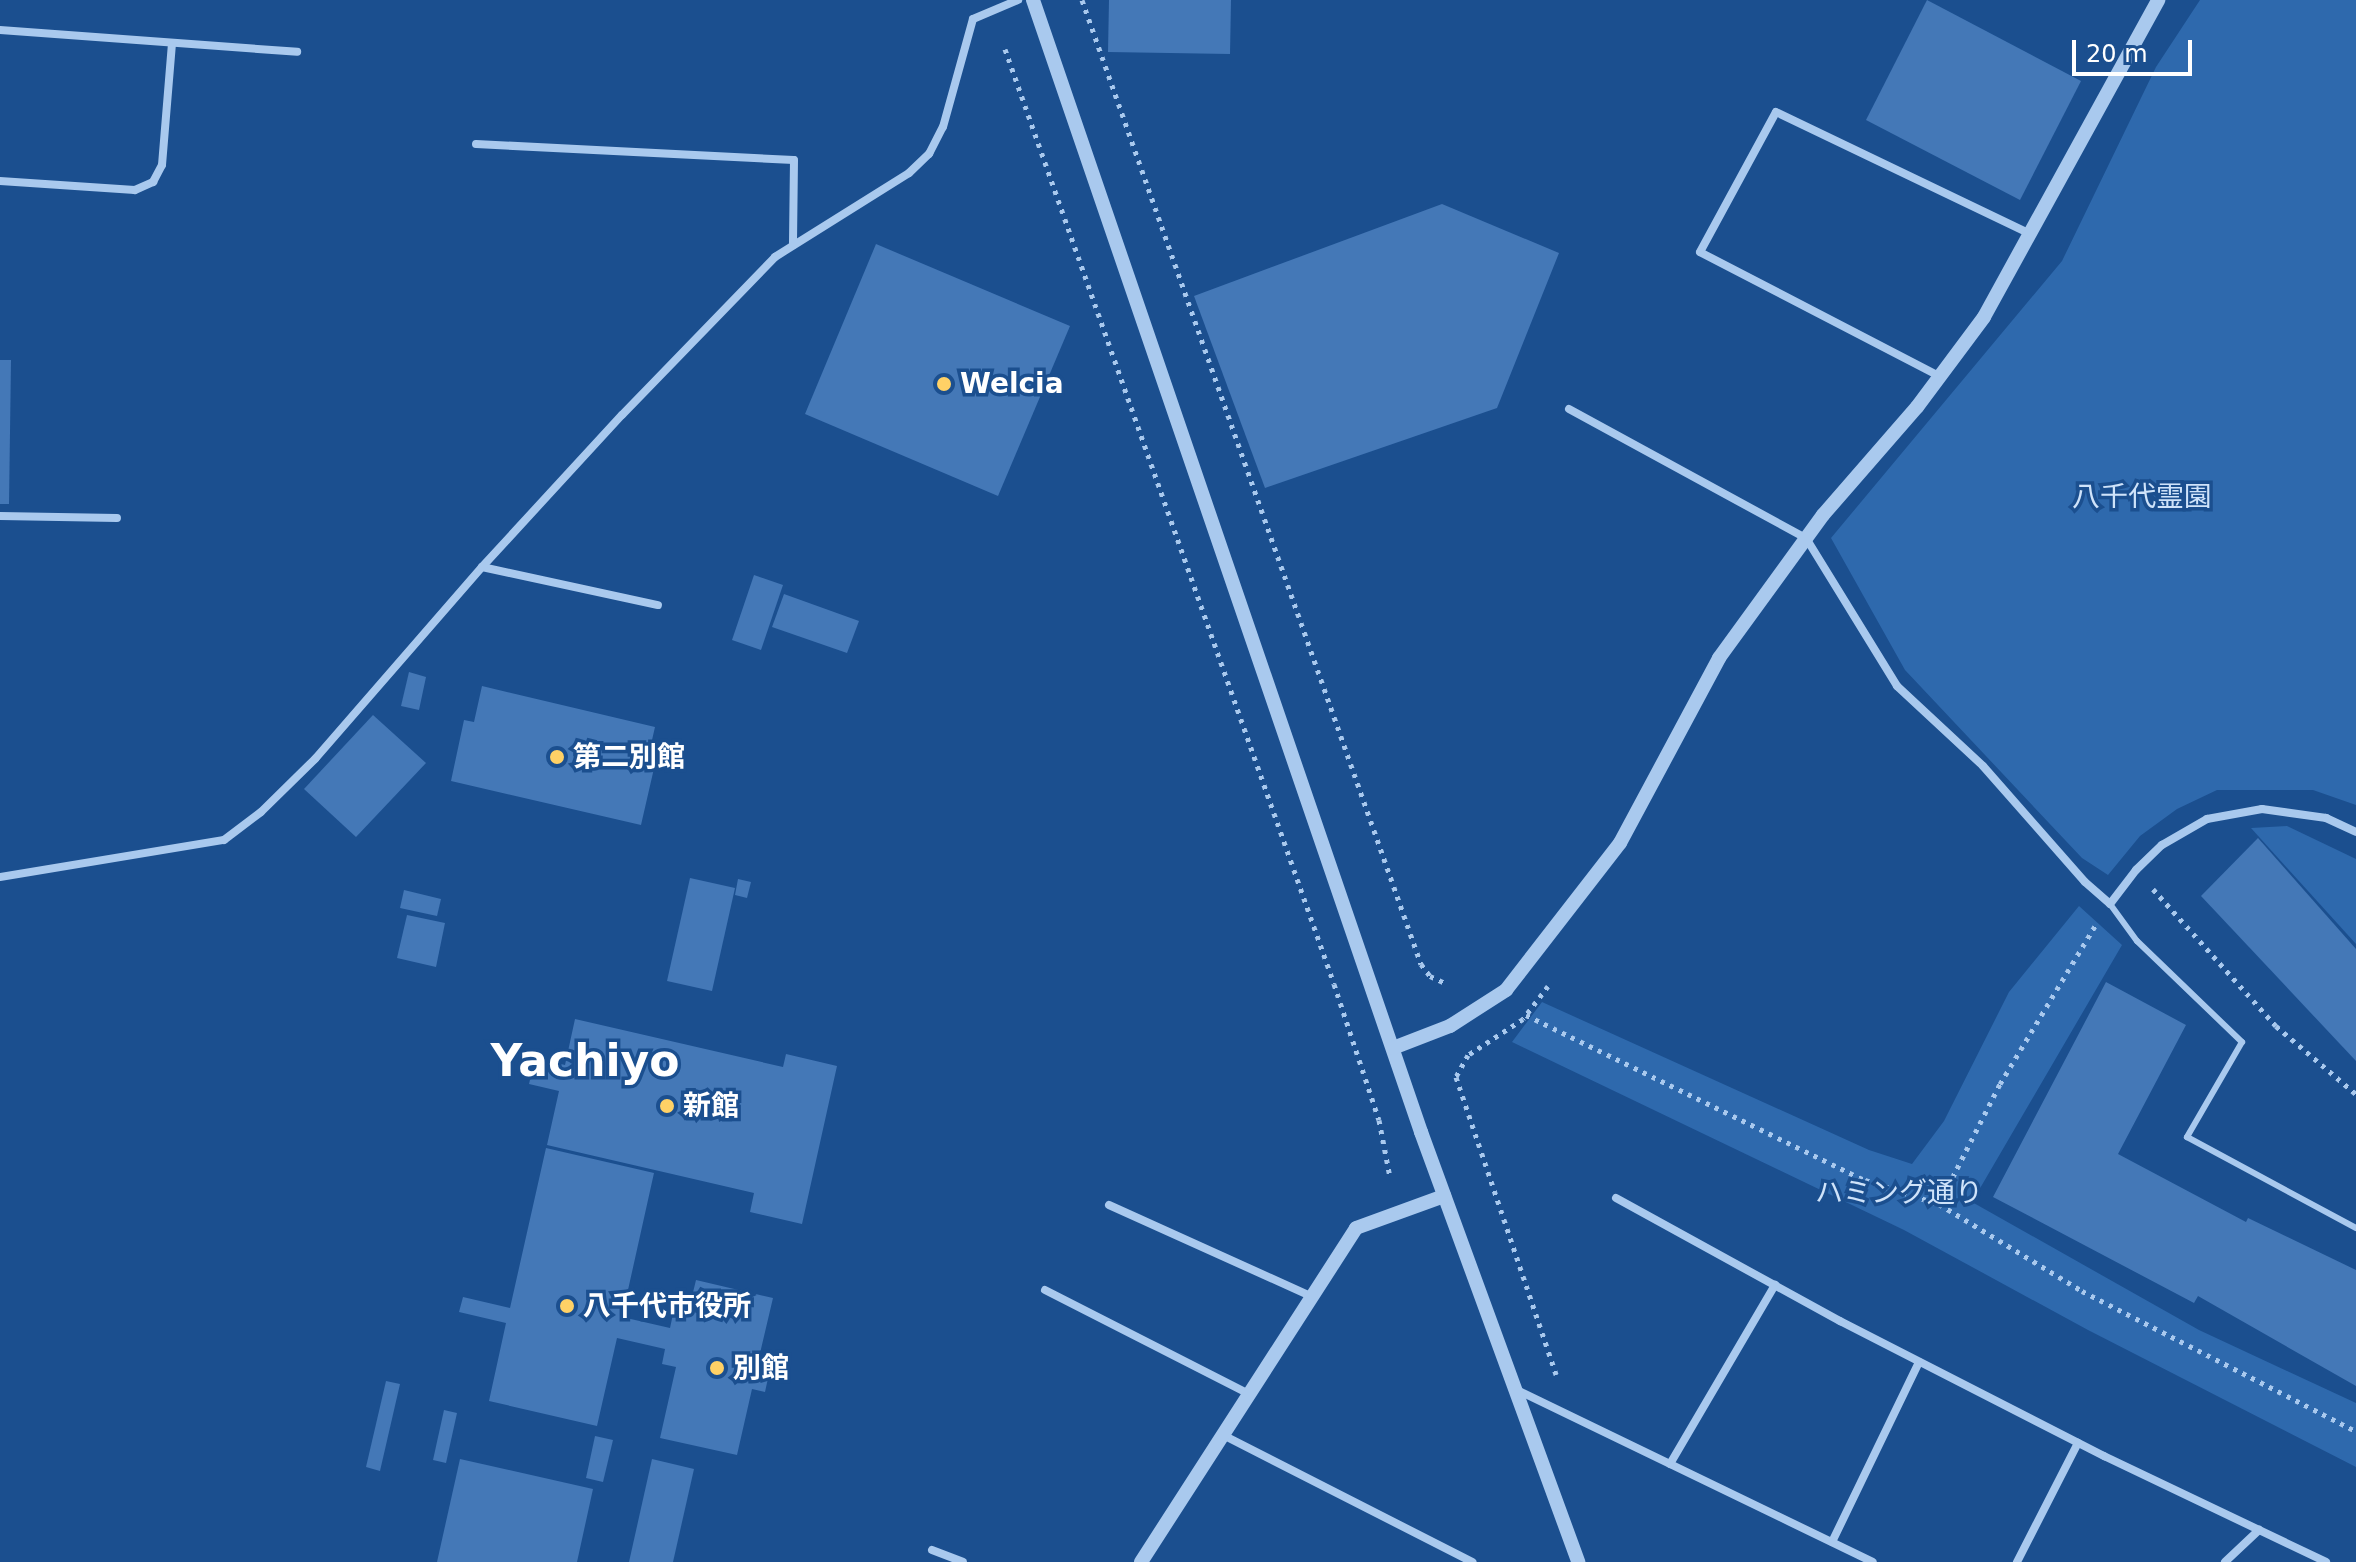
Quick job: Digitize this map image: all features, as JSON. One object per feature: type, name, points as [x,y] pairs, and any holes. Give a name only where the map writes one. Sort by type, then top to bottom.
[{"type":"street","points":[[0,877],[224,840],[261,812],[315,759],[482,567],[775,257],[909,173],[929,154],[943,127],[973,19],[1018,0]]},
{"type":"street","points":[[1033,0],[1444,1196],[1578,1562]]},
{"type":"street","points":[[1393,1048],[1450,1026],[1506,990],[1620,843],[1719,658],[1806,538],[1984,317],[2158,0]]},
{"type":"street","points":[[0,30],[297,52]]},
{"type":"street","points":[[0,181],[135,190],[153,182],[162,165],[172,43]]},
{"type":"street","points":[[1939,376],[1700,252],[1776,112],[2031,234]]},
{"type":"street","points":[[476,144],[794,160],[793,245]]},
{"type":"street","points":[[1569,409],[1806,538],[1897,686],[1983,766],[2085,882],[2110,904],[2136,870],[2162,845],[2207,819],[2262,809],[2326,818],[2356,832]]},
{"type":"street","points":[[0,516],[117,518]]},
{"type":"street","points":[[482,567],[658,605]]},
{"type":"street","points":[[1141,1562],[1356,1228],[1444,1196]]},
{"type":"street","points":[[1616,1198],[1919,1362],[2078,1443],[2326,1562]]},
{"type":"street","points":[[1109,1205],[1311,1296]]},
{"type":"street","points":[[1670,1464],[1775,1285]]},
{"type":"street","points":[[1045,1290],[1249,1394]]},
{"type":"street","points":[[1832,1542],[1919,1362]]},
{"type":"street","points":[[1515,1389],[1873,1562]]},
{"type":"street","points":[[1223,1435],[1472,1562]]},
{"type":"street","points":[[2017,1562],[2078,1443]]},
{"type":"street","points":[[2225,1562],[2259,1530]]},
{"type":"street","points":[[932,1550],[963,1562]]},
{"type":"lane","points":[[2110,904],[2137,941],[2242,1042],[2187,1137],[2356,1228]]},
{"type":"path","points":[[1082,0],[1421,964],[1430,976],[1447,984]]},
{"type":"path","points":[[1005,49],[1334,984],[1379,1120],[1390,1177]]},
{"type":"path","points":[[2136,870],[2276,1026],[2356,1094]]},
{"type":"path","points":[[1939,1204],[2000,1084],[2110,904]]},
{"type":"path","points":[[1548,985],[1526,1015],[1501,1036],[1468,1055],[1461,1065],[1457,1085],[1556,1375]]},
{"type":"path","points":[[1526,1015],[1865,1180],[1939,1204],[2082,1291],[2356,1431]]},
{"type":"green space","name":"八千代霊園","points":[[2200,0],[2356,0],[2356,805],[2313,790],[2217,790],[2177,809],[2140,836],[2108,875],[2082,858],[1905,670],[1831,538],[2062,261],[2156,67]]},
{"type":"green space","points":[[2287,826],[2356,859],[2356,944],[2251,828]]},
{"type":"green space","name":"ハミング通り","points":[[2079,906],[2122,945],[1972,1202],[2199,1330],[2356,1403],[2356,1467],[2088,1330],[1904,1230],[1512,1042],[1542,1002],[1869,1150],[1912,1164],[1944,1121],[2009,992]]},
{"type":"building","points":[[1109,0],[1231,0],[1230,54],[1108,52]]},
{"type":"building","points":[[1927,0],[2081,81],[2020,200],[1866,120]]},
{"type":"building","points":[[1442,204],[1559,253],[1497,408],[1265,488],[1194,296]]},
{"type":"building","points":[[876,244],[1070,326],[998,496],[805,414]]},
{"type":"building","points":[[0,360],[11,360],[9,504],[0,504]]},
{"type":"building","points":[[754,575],[783,585],[761,650],[732,640]]},
{"type":"building","points":[[784,594],[859,621],[847,653],[772,627]]},
{"type":"building","points":[[409,672],[426,677],[419,710],[401,706]]},
{"type":"building","points":[[482,686],[655,727],[647,762],[655,764],[641,825],[451,781],[464,720],[474,722]]},
{"type":"building","points":[[373,715],[426,763],[356,837],[304,789]]},
{"type":"building","points":[[2258,838],[2356,949],[2356,1061],[2201,896]]},
{"type":"building","points":[[690,878],[735,888],[712,991],[667,981]]},
{"type":"building","points":[[738,879],[751,882],[747,898],[735,895]]},
{"type":"building","points":[[404,890],[441,899],[437,916],[400,908]]},
{"type":"building","points":[[407,915],[445,923],[436,967],[397,958]]},
{"type":"building","points":[[2106,982],[2186,1025],[2118,1154],[2246,1222],[2248,1218],[2356,1270],[2356,1386],[2198,1296],[2194,1303],[1993,1197]]},
{"type":"building","points":[[575,1019],[783,1067],[786,1054],[837,1066],[802,1224],[750,1212],[754,1193],[547,1145],[559,1091],[529,1084],[535,1058],[565,1065]]},
{"type":"building","name":"八千代市役所","points":[[546,1148],[654,1173],[622,1317],[670,1328],[673,1314],[687,1317],[696,1280],[773,1298],[757,1366],[770,1369],[765,1392],[752,1389],[737,1455],[660,1438],[676,1367],[662,1364],[665,1349],[617,1338],[597,1426],[489,1401],[506,1323],[459,1312],[463,1297],[510,1308]]},
{"type":"building","points":[[386,1381],[400,1384],[380,1471],[366,1467]]},
{"type":"building","points":[[444,1410],[457,1413],[446,1463],[433,1460]]},
{"type":"building","points":[[595,1436],[613,1440],[603,1482],[586,1478]]},
{"type":"building","points":[[460,1459],[593,1489],[577,1562],[437,1562]]},
{"type":"building","points":[[652,1459],[694,1469],[673,1562],[629,1562]]},
{"type":"place","name":"Welcia","points":[[944,384]]},
{"type":"place","name":"第二別館","points":[[557,757]]},
{"type":"place","name":"新館","points":[[667,1106]]},
{"type":"place","name":"八千代市役所","points":[[567,1306]]},
{"type":"place","name":"別館","points":[[717,1368]]},
{"type":"district","name":"Yachiyo","points":[[585,1061]]}]
